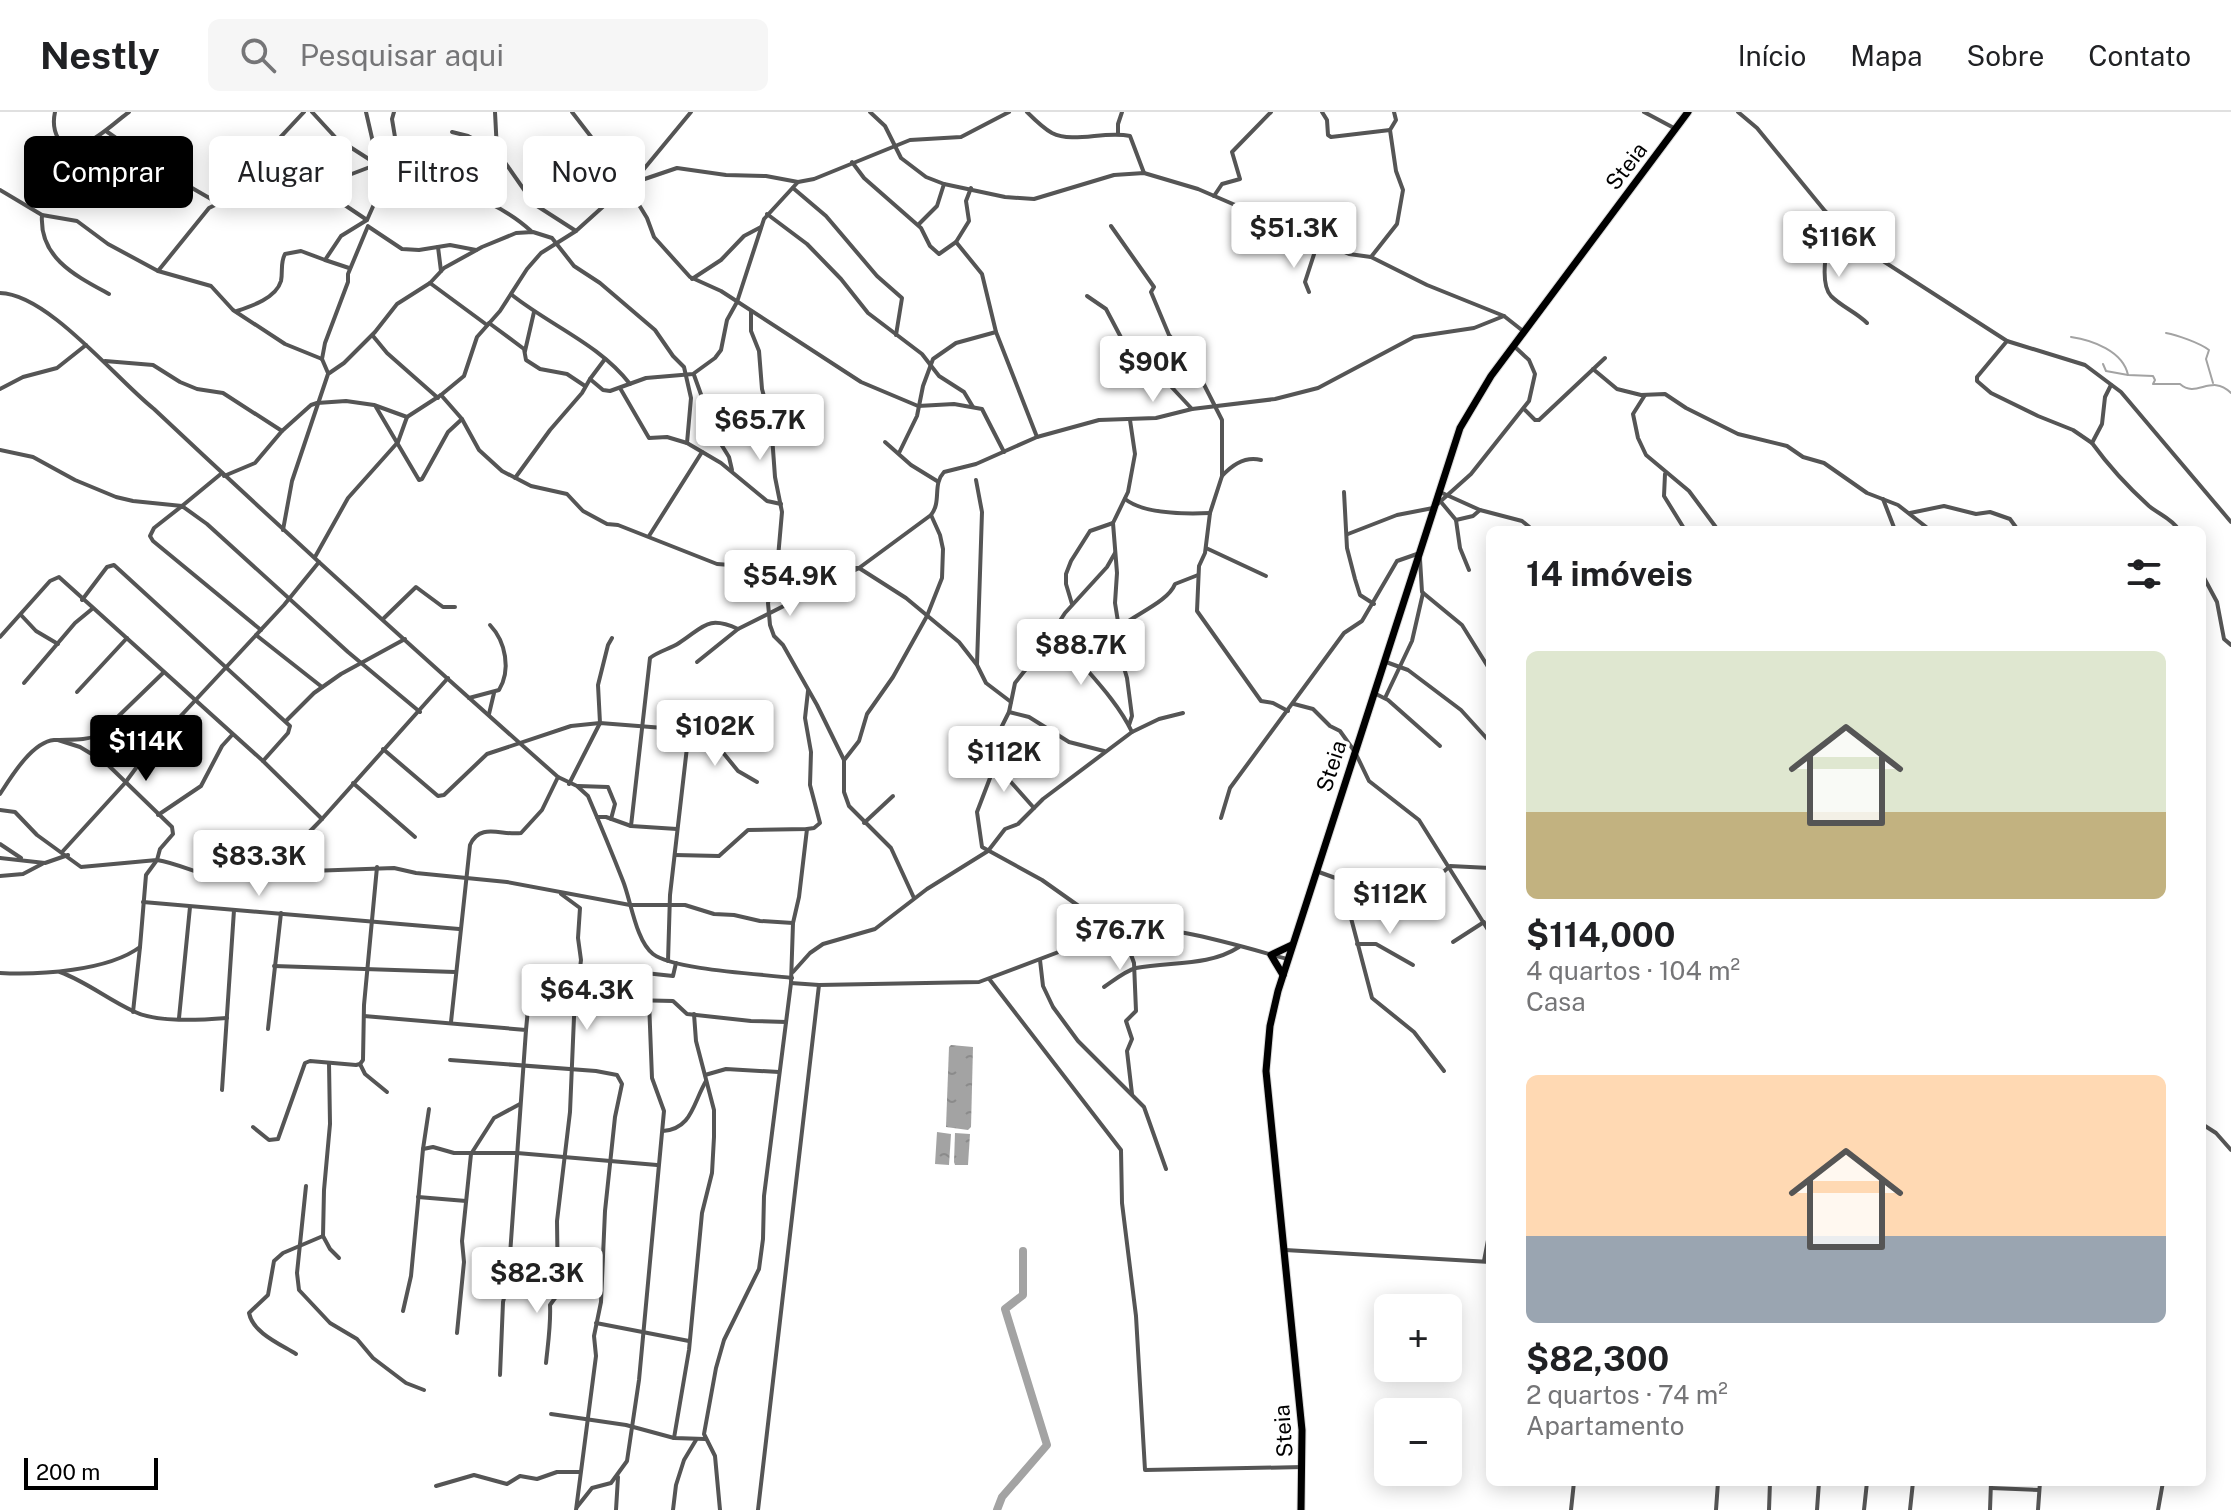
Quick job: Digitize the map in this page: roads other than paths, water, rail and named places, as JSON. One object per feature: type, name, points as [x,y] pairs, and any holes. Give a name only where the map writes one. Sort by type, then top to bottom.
[{"type":"main road","name":"Steia","points":[[1301,1510],[1302,1430],[1266,1071],[1270,1026],[1283,975],[1453,445],[1469,409],[1523,331],[1688,112]]},
{"type":"main road","points":[[1283,975],[1271,955],[1292,945]]},
{"type":"street","points":[[55,112],[55,133],[67,148],[80,146],[106,131],[129,112]]},
{"type":"street","points":[[281,136],[304,112]]},
{"type":"street","points":[[312,112],[336,138],[368,160]]},
{"type":"street","points":[[366,112],[371,136]]},
{"type":"street","points":[[394,112],[395,136]]},
{"type":"street","points":[[495,112],[496,136]]},
{"type":"street","points":[[572,112],[591,136]]},
{"type":"street","points":[[645,166],[691,112]]},
{"type":"street","points":[[870,112],[885,126],[901,158],[926,177],[944,184],[1005,197],[1034,199],[1114,175],[1144,173],[1183,183],[1349,254],[1371,257],[1427,285],[1504,316],[1523,331]]},
{"type":"street","points":[[645,179],[677,168],[798,182],[918,139],[958,138],[1009,112]]},
{"type":"street","points":[[1027,112],[1056,135],[1118,134],[1131,138],[1144,173]]},
{"type":"street","points":[[1118,134],[1122,112]]},
{"type":"street","points":[[1214,196],[1222,184],[1240,179],[1232,152],[1271,112]]},
{"type":"street","points":[[1322,112],[1331,137],[1390,130]]},
{"type":"street","points":[[1371,257],[1397,226],[1403,193],[1396,171],[1390,130],[1396,120],[1394,112]]},
{"type":"street","points":[[1644,112],[1657,115],[1676,129]]},
{"type":"street","points":[[1738,112],[1757,128],[1834,221],[1869,252],[2007,341],[2085,365],[2125,395],[2231,522]]},
{"type":"street","points":[[106,131],[166,173],[209,197]]},
{"type":"street","points":[[452,132],[468,136]]},
{"type":"street","points":[[852,162],[864,178],[918,225],[930,246],[939,254],[956,242],[969,221],[966,201],[971,188]]},
{"type":"street","points":[[507,166],[532,202],[576,231]]},
{"type":"street","points":[[590,379],[605,391],[646,378],[693,374],[720,352],[727,320],[737,302],[761,227],[767,214],[798,182]]},
{"type":"street","points":[[918,225],[937,206],[944,184]]},
{"type":"street","points":[[793,188],[826,216],[877,276],[902,298],[896,335]]},
{"type":"street","points":[[0,190],[42,215],[77,221],[108,244],[158,271],[211,286],[224,302],[294,350],[322,359]]},
{"type":"street","points":[[158,271],[209,208]]},
{"type":"street","points":[[345,208],[402,249],[450,245],[477,250]]},
{"type":"street","points":[[328,374],[322,359],[325,343],[373,208]]},
{"type":"street","points":[[496,208],[533,232]]},
{"type":"street","points":[[0,876],[23,874],[65,853],[150,749],[289,598],[317,560],[348,498],[398,442],[407,417],[440,397],[464,376],[475,340],[512,295],[527,269],[541,253],[576,231],[602,208]]},
{"type":"street","points":[[642,208],[652,235],[692,279],[721,291],[861,382],[918,406],[954,404],[984,410],[1004,452]]},
{"type":"street","points":[[767,214],[807,244],[868,313],[922,354],[939,376],[964,392],[973,407]]},
{"type":"street","points":[[42,215],[43,239],[49,251],[62,265],[109,294]]},
{"type":"street","points":[[1834,221],[1828,239],[1826,289],[1867,323]]},
{"type":"street","points":[[325,260],[341,236],[366,223]]},
{"type":"street","points":[[1111,226],[1154,287],[1151,292],[1169,335],[1191,359],[1222,425],[1222,476],[1210,513],[1206,548],[1198,575],[1198,614],[1261,701],[1288,711]]},
{"type":"street","points":[[692,279],[721,260],[744,236],[761,227]]},
{"type":"street","points":[[283,530],[292,481],[328,374],[372,335],[397,304],[430,283],[441,271],[509,235],[533,232],[550,237],[574,266],[600,283],[650,325],[684,367],[691,398],[687,443]]},
{"type":"street","points":[[956,242],[982,274],[996,332],[1037,437]]},
{"type":"street","points":[[1309,292],[1305,282],[1318,242]]},
{"type":"street","points":[[438,247],[441,271]]},
{"type":"street","points":[[237,311],[253,306],[277,288],[285,254],[301,251],[350,268]]},
{"type":"street","points":[[430,283],[525,351]]},
{"type":"street","points":[[0,293],[10,293],[29,302],[86,345],[283,530],[558,777],[577,786],[608,787],[615,804],[611,819]]},
{"type":"street","points":[[512,295],[534,312],[584,341],[606,358],[630,384]]},
{"type":"street","points":[[1087,296],[1106,309],[1125,345],[1138,346],[1192,409]]},
{"type":"street","points":[[751,311],[751,331],[759,351],[762,389],[771,422],[775,477],[781,504],[777,569],[769,599],[774,636],[783,645],[844,760],[845,798],[864,823],[891,848],[914,898]]},
{"type":"street","points":[[534,312],[525,351],[526,360],[540,369],[567,374],[586,386]]},
{"type":"street","points":[[697,662],[738,629],[859,568],[931,515],[937,506],[937,481],[944,472],[976,464],[1037,437],[1099,420],[1156,418],[1192,409],[1278,399],[1318,388],[1414,337],[1474,328],[1504,316]]},
{"type":"street","points":[[899,453],[913,425],[930,364],[936,356],[951,345],[996,332]]},
{"type":"street","points":[[372,335],[387,353],[462,419],[479,450],[494,465],[515,478],[531,486],[567,494],[582,510],[607,524],[649,536],[717,564],[777,569],[859,568],[899,593],[959,642],[986,683],[1011,702]]},
{"type":"street","points":[[2007,341],[1977,381],[1991,393],[2073,430],[2092,443],[2103,459],[2148,504],[2176,526]]},
{"type":"street","points":[[0,389],[23,377],[57,368],[86,345]]},
{"type":"street","points":[[1348,534],[1397,515],[1433,508],[1471,474],[1525,410],[1532,394],[1535,374],[1527,357],[1513,346]]},
{"type":"street","points":[[515,478],[606,358]]},
{"type":"street","points":[[1525,410],[1539,420],[1605,358]]},
{"type":"street","points":[[102,361],[153,365],[180,382],[223,393],[282,431]]},
{"type":"street","points":[[1593,369],[1617,389],[1645,395],[1665,394],[1738,434],[1787,446],[1800,456],[1824,463],[1864,491],[1910,513],[1925,526]]},
{"type":"street","points":[[693,374],[733,472]]},
{"type":"street","points":[[2092,443],[2102,424],[2105,397],[2111,384]]},
{"type":"street","points":[[620,388],[649,438],[667,437],[687,443],[733,472],[767,501],[781,504]]},
{"type":"street","points":[[1645,395],[1633,414],[1638,438],[1646,455],[1689,491],[1715,526]]},
{"type":"street","points":[[261,630],[151,539],[150,532],[223,474],[255,463],[282,431],[311,405],[346,401],[374,405],[407,417]]},
{"type":"street","points":[[374,405],[421,480],[448,432],[462,419]]},
{"type":"street","points":[[1129,725],[1132,716],[1127,678],[1117,644],[1119,628],[1115,603],[1113,523],[1125,499],[1135,454],[1130,420]]},
{"type":"street","points":[[885,442],[911,465],[937,481]]},
{"type":"street","points":[[0,450],[33,457],[75,480],[116,497],[182,506],[207,524],[420,712]]},
{"type":"street","points":[[649,536],[702,452]]},
{"type":"street","points":[[1222,476],[1229,467],[1249,459],[1261,460]]},
{"type":"street","points":[[1665,474],[1664,496],[1683,526]]},
{"type":"street","points":[[976,480],[982,512],[977,665]]},
{"type":"street","points":[[1344,492],[1347,550],[1359,593],[1374,604]]},
{"type":"street","points":[[1438,492],[1480,510],[1522,521],[1528,526]]},
{"type":"street","points":[[1125,499],[1131,504],[1159,511],[1210,513]]},
{"type":"street","points":[[1883,499],[1893,526]]},
{"type":"street","points":[[1441,502],[1456,520],[1460,548],[1469,570]]},
{"type":"street","points":[[1910,513],[1944,506],[1976,514],[1990,512],[2010,519],[2015,526]]},
{"type":"street","points":[[1456,520],[1467,519],[1480,510]]},
{"type":"street","points":[[844,760],[859,741],[867,714],[893,677],[927,616],[944,566],[940,535],[931,515]]},
{"type":"street","points":[[1072,604],[1066,584],[1071,561],[1090,531],[1113,523]]},
{"type":"street","points":[[1206,548],[1266,576]]},
{"type":"street","points":[[1221,818],[1230,788],[1344,633],[1362,621],[1397,561],[1419,551],[1423,593],[1415,633],[1385,698]]},
{"type":"street","points":[[1114,931],[1042,880],[988,851],[980,844],[976,817],[1017,679],[1072,604],[1106,570],[1115,553]]},
{"type":"street","points":[[82,600],[107,567],[114,565],[290,726],[290,730],[263,761]]},
{"type":"street","points":[[1119,628],[1138,613],[1155,606],[1171,592],[1175,584],[1198,575]]},
{"type":"street","points":[[0,637],[50,581],[57,577],[62,579],[263,761],[322,819]]},
{"type":"street","points":[[2206,581],[2217,602],[2224,639],[2231,645]]},
{"type":"street","points":[[383,619],[416,587],[443,607],[455,607]]},
{"type":"street","points":[[1423,593],[1462,625],[1486,664]]},
{"type":"street","points":[[24,683],[75,623],[92,609]]},
{"type":"street","points":[[21,615],[36,631],[58,644]]},
{"type":"street","points":[[631,826],[649,661],[653,655],[678,644],[704,625],[715,622],[738,629]]},
{"type":"street","points":[[489,716],[494,693],[502,685],[507,665],[499,638],[490,625]]},
{"type":"street","points":[[1055,631],[1116,705],[1132,732]]},
{"type":"street","points":[[256,635],[322,687]]},
{"type":"street","points":[[77,692],[127,638]]},
{"type":"street","points":[[569,784],[600,723],[598,685],[612,638]]},
{"type":"street","points":[[286,721],[322,687],[406,639]]},
{"type":"street","points":[[1384,661],[1408,670],[1461,710],[1486,738]]},
{"type":"street","points":[[0,794],[20,763],[47,741],[99,735],[164,672]]},
{"type":"street","points":[[269,873],[322,819],[448,678]]},
{"type":"street","points":[[675,855],[719,856],[748,830],[807,829],[820,823],[810,785],[811,752],[805,710],[808,691]]},
{"type":"street","points":[[469,698],[494,693]]},
{"type":"street","points":[[1374,693],[1385,698],[1440,746]]},
{"type":"street","points":[[668,961],[677,829],[693,703]]},
{"type":"street","points":[[1294,704],[1313,709],[1330,726],[1340,731],[1355,752],[1369,781],[1419,820],[1486,926]]},
{"type":"street","points":[[1009,712],[1029,717],[1069,742],[1104,751]]},
{"type":"street","points":[[791,978],[810,953],[823,944],[875,929],[906,908],[914,898],[988,851],[1005,829],[1018,824],[1104,751],[1132,732],[1159,719],[1183,713]]},
{"type":"street","points":[[691,721],[703,728],[727,762],[742,775],[757,782]]},
{"type":"street","points":[[383,749],[438,796],[444,795],[487,754],[571,726],[600,723],[689,730]]},
{"type":"street","points":[[158,815],[201,786],[222,746],[232,735]]},
{"type":"street","points":[[58,740],[80,747],[105,762],[174,830],[160,849],[157,860],[146,872],[133,1012]]},
{"type":"street","points":[[993,762],[1034,808]]},
{"type":"street","points":[[451,1022],[459,929],[473,838],[485,831],[521,833],[542,810],[558,777]]},
{"type":"street","points":[[353,783],[415,837]]},
{"type":"street","points":[[577,786],[588,796],[648,949],[655,956],[676,963],[791,978],[819,985],[971,983],[990,980],[1122,929],[1162,929],[1288,959]]},
{"type":"street","points":[[864,823],[893,796]]},
{"type":"street","points":[[0,810],[15,812],[37,835],[65,853],[75,864],[89,868],[157,860],[227,880],[298,869],[377,867],[507,882],[630,905],[685,905],[714,914],[793,923]]},
{"type":"street","points":[[597,817],[631,826],[677,829]]},
{"type":"street","points":[[720,1510],[715,1456],[705,1439],[707,1410],[724,1340],[759,1269],[764,1196],[791,978],[793,923],[807,829]]},
{"type":"street","points":[[0,844],[23,860]]},
{"type":"street","points":[[0,858],[45,863]]},
{"type":"street","points":[[360,1064],[363,1060],[377,867]]},
{"type":"street","points":[[1316,871],[1418,907],[1430,885],[1448,868],[1486,868]]},
{"type":"street","points":[[1341,880],[1372,998],[1414,1032],[1444,1071]]},
{"type":"street","points":[[546,1363],[547,1338],[552,1324],[550,1305],[558,1294],[557,1221],[580,966],[580,911],[559,893]]},
{"type":"street","points":[[143,902],[459,929]]},
{"type":"street","points":[[179,1018],[190,907]]},
{"type":"street","points":[[222,1090],[234,910]]},
{"type":"street","points":[[268,1029],[281,913]]},
{"type":"street","points":[[1453,942],[1484,922]]},
{"type":"street","points":[[1122,929],[1133,955],[1134,969],[1136,1011],[1126,1021],[1132,1039],[1127,1051],[1132,1096]]},
{"type":"street","points":[[1357,944],[1376,944],[1413,965]]},
{"type":"street","points":[[0,973],[58,972],[120,957],[140,947]]},
{"type":"street","points":[[1104,987],[1134,969],[1211,960],[1239,947]]},
{"type":"street","points":[[1040,960],[1043,986],[1054,1009],[1078,1041],[1139,1100],[1148,1115],[1166,1169]]},
{"type":"street","points":[[580,966],[673,976],[676,963]]},
{"type":"street","points":[[274,966],[455,972]]},
{"type":"street","points":[[58,972],[86,983],[133,1012],[153,1017],[227,1018]]},
{"type":"street","points":[[500,1375],[503,1307],[532,976],[577,980]]},
{"type":"street","points":[[990,980],[1121,1150],[1122,1203],[1136,1316],[1145,1470],[1303,1467]]},
{"type":"street","points":[[758,1510],[819,985]]},
{"type":"street","points":[[577,992],[620,996],[630,1000],[673,1001],[683,1012],[694,1014],[786,1022]]},
{"type":"street","points":[[576,1509],[592,1488],[611,1483],[618,1475],[627,1461],[633,1427],[664,1111],[652,1078],[649,1001]]},
{"type":"street","points":[[674,1438],[689,1341],[702,1213],[712,1170],[714,1110],[696,1041],[694,1014]]},
{"type":"street","points":[[364,1016],[526,1030]]},
{"type":"street","points":[[450,1060],[610,1073],[622,1084],[600,1276],[596,1356],[576,1509]]},
{"type":"street","points":[[253,1127],[269,1140],[278,1139],[305,1063],[360,1064]]},
{"type":"street","points":[[329,1063],[330,1124],[323,1236],[339,1258]]},
{"type":"street","points":[[360,1064],[365,1074],[387,1092]]},
{"type":"street","points":[[663,1131],[688,1120],[706,1078],[726,1069],[779,1072]]},
{"type":"street","points":[[457,1333],[471,1154],[494,1118],[520,1104]]},
{"type":"street","points":[[403,1311],[411,1276],[429,1109]]},
{"type":"street","points":[[2206,1127],[2231,1150]]},
{"type":"street","points":[[423,1149],[433,1147],[454,1153],[517,1153],[657,1165]]},
{"type":"street","points":[[306,1186],[297,1273],[302,1294],[324,1318],[357,1339],[373,1358],[413,1387],[424,1390]]},
{"type":"street","points":[[418,1197],[466,1201]]},
{"type":"street","points":[[296,1354],[262,1332],[252,1323],[249,1313],[268,1295],[274,1261],[323,1236]]},
{"type":"street","points":[[1283,1250],[1486,1262]]},
{"type":"street","points":[[509,1265],[556,1269],[579,1276],[600,1276]]},
{"type":"street","points":[[596,1323],[689,1341]]},
{"type":"street","points":[[551,1414],[587,1418],[674,1438],[705,1439]]},
{"type":"street","points":[[673,1510],[676,1485],[684,1460],[696,1440]]},
{"type":"street","points":[[436,1486],[474,1475],[507,1484],[520,1476],[537,1479],[557,1472],[580,1472]]},
{"type":"street","points":[[616,1510],[618,1475]]},
{"type":"street","points":[[1571,1510],[1574,1486]]},
{"type":"street","points":[[1716,1510],[1718,1486]]},
{"type":"street","points":[[1769,1510],[1770,1486]]},
{"type":"street","points":[[1817,1510],[1819,1486]]},
{"type":"street","points":[[1864,1510],[1867,1486]]},
{"type":"street","points":[[1910,1510],[1913,1486]]},
{"type":"street","points":[[1990,1510],[1991,1486]]},
{"type":"street","points":[[2001,1486],[2039,1490]]},
{"type":"street","points":[[2038,1510],[2040,1486]]},
{"type":"street","points":[[2158,1510],[2162,1486]]},
{"type":"water","points":[[951,1045],[973,1047],[971,1127],[968,1130],[946,1127]]},
{"type":"water","points":[[937,1132],[951,1134],[949,1165],[935,1164]]},
{"type":"water","points":[[955,1133],[970,1134],[968,1165],[955,1165]]},
{"type":"waterway","points":[[2166,333],[2209,350],[2206,359],[2213,383]]},
{"type":"waterway","points":[[2071,337],[2106,348],[2120,359],[2128,375],[2153,376],[2153,384],[2180,384],[2192,389],[2217,385],[2231,393]]},
{"type":"waterway","points":[[2103,364],[2106,371],[2128,375]]},
{"type":"waterway","points":[[997,1510],[1002,1497],[1047,1445],[1005,1309],[1023,1295],[1023,1251]]}]
